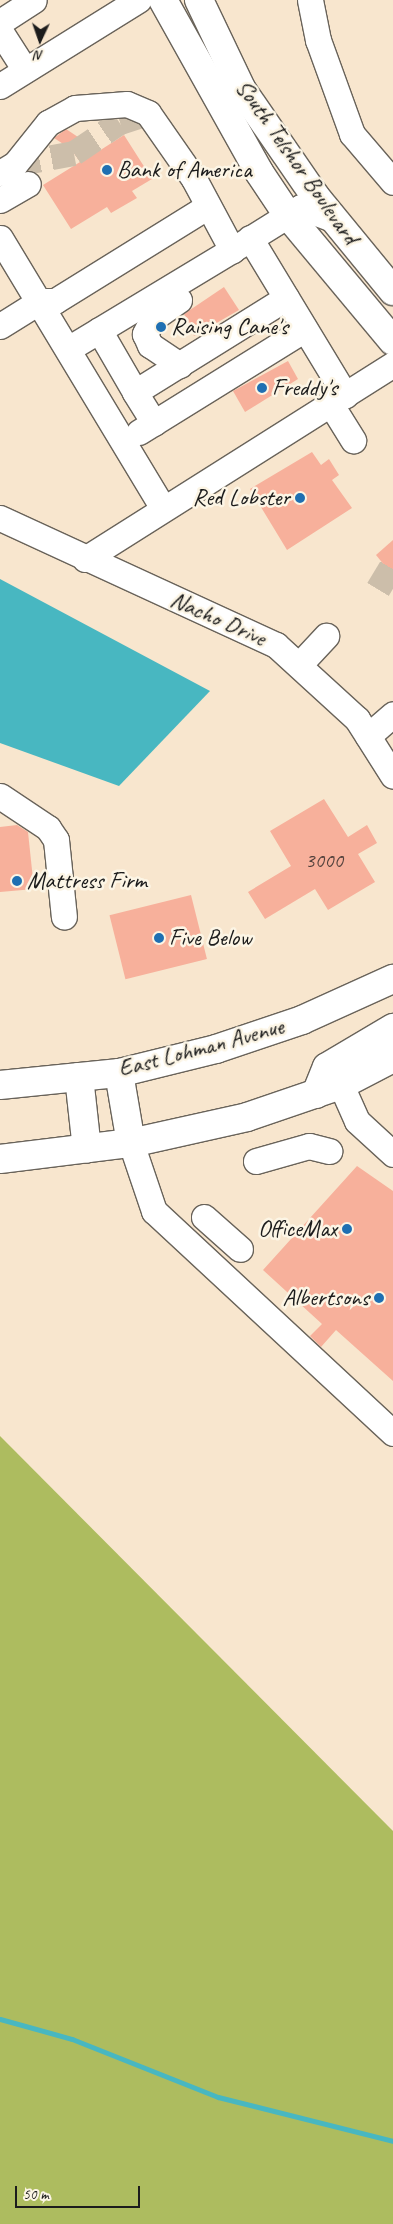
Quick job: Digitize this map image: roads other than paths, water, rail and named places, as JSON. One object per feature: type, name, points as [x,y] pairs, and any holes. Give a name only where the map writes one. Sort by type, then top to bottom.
[{"type":"main road","name":"South Telshor Boulevard","points":[[163,0],[259,172],[287,214],[393,341]]},
{"type":"main road","name":"South Telshor Boulevard","points":[[199,0],[242,90],[334,220],[393,290]]},
{"type":"main road","name":"East Lohman Avenue","points":[[0,1085],[119,1073],[216,1049],[302,1020],[393,978]]},
{"type":"main road","points":[[328,1090],[328,1067],[393,1028]]},
{"type":"main road","points":[[0,1159],[131,1143],[247,1117],[328,1090],[393,1058]]},
{"type":"main road","points":[[119,1073],[131,1143]]},
{"type":"main road","points":[[79,1077],[88,1149]]},
{"type":"street","points":[[25,70],[0,23],[34,0]]},
{"type":"street","points":[[0,86],[138,0]]},
{"type":"street","points":[[310,0],[318,40],[352,134],[393,182]]},
{"type":"street","points":[[0,173],[15,164],[48,123],[75,108],[127,104],[148,113],[208,206],[286,298],[305,329],[337,399],[353,440]]},
{"type":"street","points":[[0,200],[28,184]]},
{"type":"street","points":[[0,326],[40,301],[55,301],[208,206]]},
{"type":"street","points":[[68,349],[301,207],[334,220]]},
{"type":"street","points":[[0,238],[40,301],[163,508]]},
{"type":"street","points":[[180,365],[150,345],[146,326],[244,257],[241,244]]},
{"type":"street","points":[[135,392],[286,298]]},
{"type":"street","points":[[124,442],[305,329]]},
{"type":"street","points":[[99,330],[154,423]]},
{"type":"street","points":[[85,559],[393,364]]},
{"type":"street","name":"Nacho Drive","points":[[0,518],[85,559],[276,645],[358,719],[393,776]]},
{"type":"street","points":[[299,665],[326,636]]},
{"type":"street","points":[[368,736],[393,714]]},
{"type":"street","points":[[0,796],[48,828],[56,840],[64,917]]},
{"type":"street","points":[[328,1090],[357,1122],[393,1154]]},
{"type":"street","points":[[131,1143],[154,1211],[393,1433]]},
{"type":"street","points":[[256,1161],[309,1146],[329,1151]]},
{"type":"street","points":[[204,1217],[240,1249]]},
{"type":"water","points":[[0,579],[210,691],[119,786],[0,743]]},
{"type":"waterway","points":[[0,2019],[72,2039],[218,2097],[393,2141]]},
{"type":"tunnel","points":[[15,164],[74,153],[120,122],[148,113]]},
{"type":"tunnel","points":[[378,589],[393,564]]},
{"type":"place","name":"Bank of America","points":[[107,170]]},
{"type":"place","name":"Raising Cane's","points":[[161,327]]},
{"type":"place","name":"Freddy's","points":[[262,388]]},
{"type":"place","name":"Red Lobster","points":[[300,498]]},
{"type":"place","name":"Mattress Firm","points":[[17,881]]},
{"type":"place","name":"Five Below","points":[[159,938]]},
{"type":"place","name":"OfficeMax","points":[[347,1229]]},
{"type":"place","name":"Albertsons","points":[[379,1298]]}]
